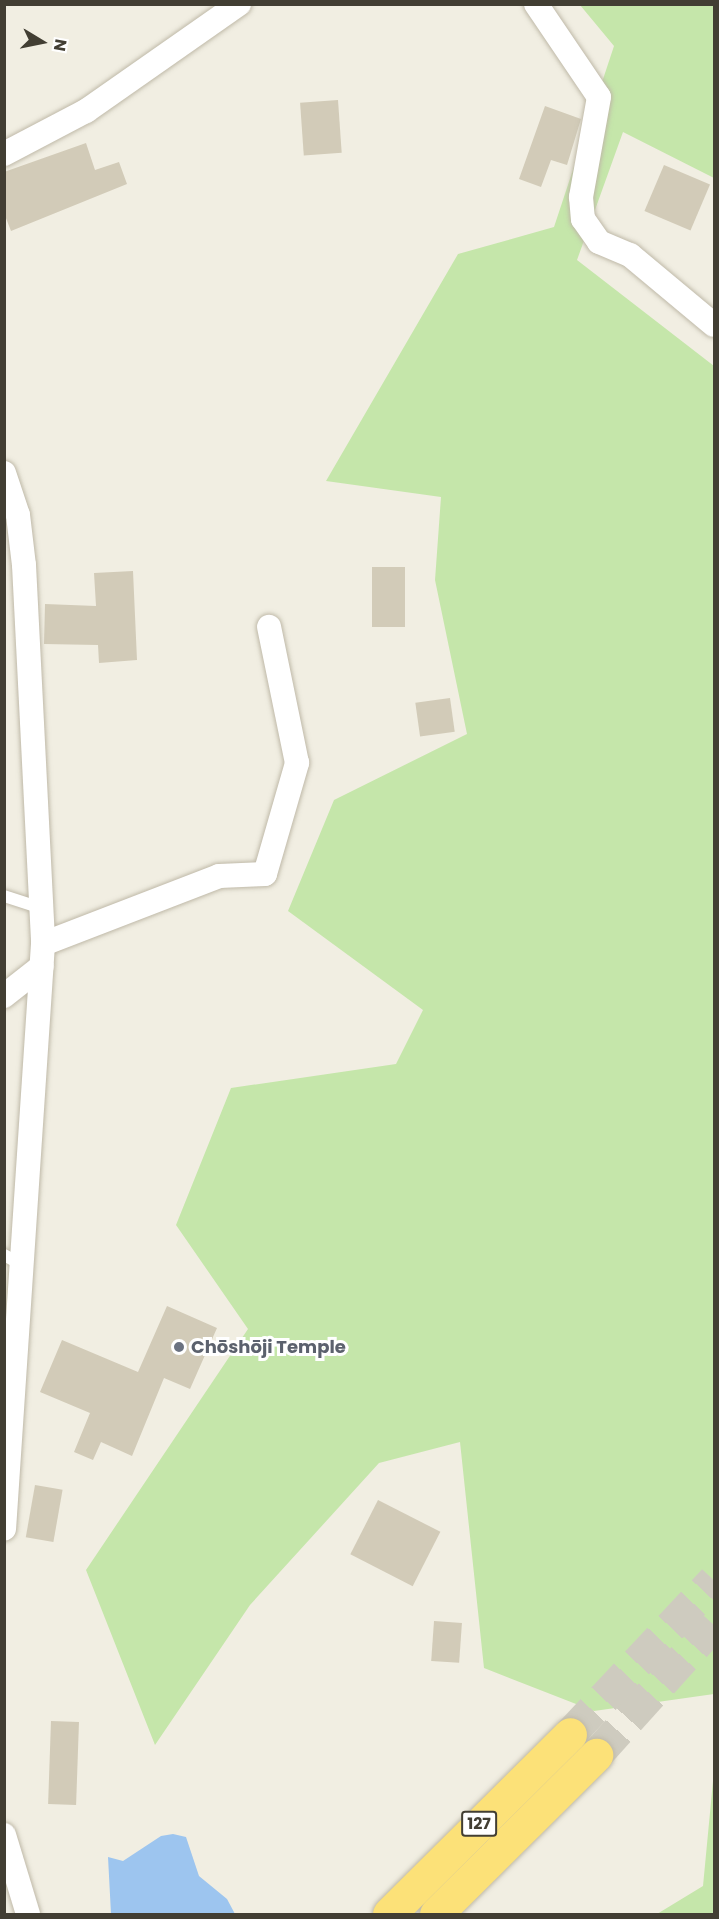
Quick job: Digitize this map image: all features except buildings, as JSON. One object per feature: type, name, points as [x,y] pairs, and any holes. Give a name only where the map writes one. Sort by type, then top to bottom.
[{"type":"highway","name":"127","points":[[389,1914],[570,1734]]},
{"type":"highway","name":"127","points":[[436,1914],[596,1755]]},
{"type":"street","points":[[4,154],[86,111],[239,4]]},
{"type":"street","points":[[536,4],[599,98],[581,197],[583,219],[599,242],[630,255],[714,325]]},
{"type":"street","points":[[4,473],[18,515],[24,565],[42,955],[13,1260],[4,1529]]},
{"type":"street","points":[[4,996],[42,955],[219,876],[265,874],[297,763],[269,627]]},
{"type":"street","points":[[4,1835],[28,1914]]},
{"type":"lane","points":[[4,896],[41,908]]},
{"type":"green space","points":[[580,5],[714,5],[714,178],[623,132],[577,260],[714,366],[714,1694],[594,1711],[484,1668],[460,1442],[379,1463],[250,1605],[155,1745],[86,1570],[248,1329],[176,1225],[231,1088],[396,1064],[423,1010],[288,911],[334,800],[467,734],[435,580],[441,497],[326,481],[458,254],[554,227],[614,46]]},
{"type":"green space","points":[[713,1781],[714,1914],[657,1914],[703,1886]]},
{"type":"water","points":[[173,1834],[186,1837],[199,1876],[227,1899],[235,1914],[111,1914],[108,1857],[123,1861],[161,1836]]},
{"type":"tunnel","points":[[570,1734],[714,1580]]},
{"type":"tunnel","points":[[596,1755],[714,1624]]},
{"type":"place","name":"Chōshōji Temple","points":[[179,1347]]}]
